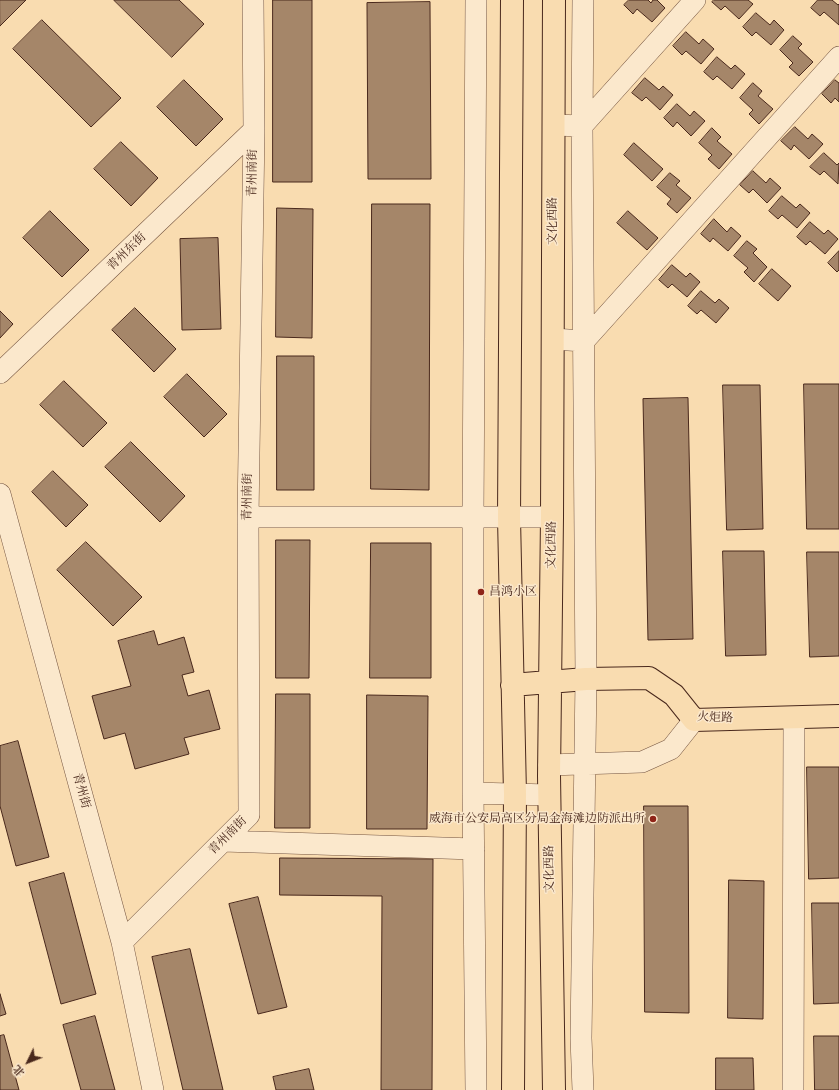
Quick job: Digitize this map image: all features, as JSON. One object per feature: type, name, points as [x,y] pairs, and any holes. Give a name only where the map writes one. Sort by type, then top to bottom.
[{"type":"main road","points":[[512,0],[509,518],[515,794],[513,1090]]},
{"type":"main road","name":"文化西路","points":[[554,0],[552,517],[549,766],[554,1090]]},
{"type":"main road","name":"火炬路","points":[[512,685],[586,680],[650,678],[674,695],[694,720],[839,716]]},
{"type":"street","name":"青州南街","points":[[122,942],[249,815],[248,517],[254,130],[253,0]]},
{"type":"street","points":[[476,0],[473,517],[473,793],[476,1090]]},
{"type":"street","points":[[583,0],[582,126],[586,680],[581,1038],[583,1090]]},
{"type":"street","points":[[582,126],[695,0]]},
{"type":"street","points":[[584,341],[839,57]]},
{"type":"street","points":[[554,125],[582,126]]},
{"type":"street","name":"青州东街","points":[[0,373],[254,130]]},
{"type":"street","points":[[553,339],[584,341]]},
{"type":"street","name":"青州街","points":[[1,505],[122,942],[153,1090]]},
{"type":"street","points":[[248,517],[552,517]]},
{"type":"street","points":[[793,1090],[794,718]]},
{"type":"street","points":[[549,766],[642,762],[671,749],[694,720]]},
{"type":"street","points":[[473,793],[549,795]]},
{"type":"street","points":[[223,841],[474,849]]},
{"type":"building","points":[[0,0],[26,0],[0,26]]},
{"type":"building","points":[[114,0],[179,0],[204,24],[172,57]]},
{"type":"building","points":[[273,0],[312,0],[312,182],[273,182]]},
{"type":"building","points":[[629,0],[648,0],[651,3],[653,0],[657,0],[665,8],[652,22],[637,9],[633,14],[624,5]]},
{"type":"building","points":[[714,0],[748,0],[753,4],[739,19],[725,6],[721,10],[712,2]]},
{"type":"building","points":[[818,0],[832,0],[838,5],[839,4],[839,25],[824,12],[820,16],[811,8]]},
{"type":"building","points":[[430,2],[431,179],[368,179],[367,3]]},
{"type":"building","points":[[756,13],[770,25],[774,20],[784,30],[771,45],[756,32],[752,36],[743,27]]},
{"type":"building","points":[[42,20],[121,98],[91,127],[13,49]]},
{"type":"building","points":[[686,32],[699,44],[703,39],[714,49],[701,64],[686,51],[682,55],[673,46]]},
{"type":"building","points":[[793,36],[802,44],[798,48],[813,62],[799,76],[789,67],[793,63],[780,50]]},
{"type":"building","points":[[717,57],[731,69],[735,65],[745,74],[732,89],[717,76],[713,80],[704,72]]},
{"type":"building","points":[[645,78],[659,90],[663,86],[673,95],[660,110],[646,97],[642,101],[632,93]]},
{"type":"building","points":[[184,80],[223,119],[196,146],[157,107]]},
{"type":"building","points":[[835,80],[839,83],[839,102],[835,98],[831,103],[822,94]]},
{"type":"building","points":[[753,83],[762,91],[758,96],[773,109],[759,124],[749,114],[753,110],[740,98]]},
{"type":"building","points":[[677,104],[690,116],[694,111],[705,121],[691,136],[677,122],[673,127],[664,118]]},
{"type":"building","points":[[795,127],[808,139],[812,134],[823,144],[809,159],[794,145],[791,150],[781,141]]},
{"type":"building","points":[[712,128],[721,137],[717,141],[732,154],[719,169],[708,159],[712,155],[699,143]]},
{"type":"building","points":[[121,142],[158,178],[131,206],[94,169]]},
{"type":"building","points":[[634,143],[663,169],[652,181],[624,155]]},
{"type":"building","points":[[824,153],[837,165],[839,163],[838,184],[824,171],[820,175],[810,167]]},
{"type":"building","points":[[753,171],[766,183],[770,178],[781,188],[767,203],[753,189],[749,193],[740,185]]},
{"type":"building","points":[[670,173],[680,181],[676,185],[691,198],[677,213],[667,204],[671,199],[657,187]]},
{"type":"building","points":[[782,196],[796,208],[800,204],[810,213],[797,228],[782,215],[778,219],[769,211]]},
{"type":"building","points":[[372,204],[430,204],[429,490],[371,489]]},
{"type":"building","points":[[277,208],[313,209],[312,338],[276,337]]},
{"type":"building","points":[[50,211],[89,250],[62,277],[23,238]]},
{"type":"building","points":[[628,211],[658,238],[647,250],[617,223]]},
{"type":"building","points":[[714,219],[727,232],[731,227],[741,236],[728,251],[713,238],[710,242],[701,234]]},
{"type":"building","points":[[810,222],[824,234],[828,230],[838,239],[825,254],[810,241],[806,245],[797,237]]},
{"type":"building","points":[[218,238],[221,329],[182,330],[180,239]]},
{"type":"building","points":[[747,241],[757,249],[753,253],[767,267],[754,282],[744,272],[748,268],[734,256]]},
{"type":"building","points":[[839,251],[839,270],[837,272],[828,263]]},
{"type":"building","points":[[672,265],[686,277],[690,273],[700,282],[687,297],[672,284],[668,288],[659,280]]},
{"type":"building","points":[[772,269],[791,286],[778,301],[759,284]]},
{"type":"building","points":[[701,291],[715,303],[719,299],[729,308],[716,323],[701,310],[697,314],[688,306]]},
{"type":"building","points":[[135,308],[176,349],[154,372],[112,330]]},
{"type":"building","points":[[0,311],[13,324],[0,338]]},
{"type":"building","points":[[277,356],[314,356],[314,490],[277,490]]},
{"type":"building","points":[[187,374],[227,414],[204,437],[164,397]]},
{"type":"building","points":[[64,381],[107,423],[83,447],[40,405]]},
{"type":"building","points":[[804,384],[839,384],[839,529],[807,529]]},
{"type":"building","points":[[723,385],[760,385],[763,529],[727,530]]},
{"type":"building","points":[[688,398],[693,639],[648,640],[643,399]]},
{"type":"building","points":[[131,442],[185,496],[160,522],[105,467]]},
{"type":"building","points":[[53,471],[88,505],[66,527],[32,492]]},
{"type":"building","points":[[276,540],[310,540],[309,678],[276,678]]},
{"type":"building","points":[[86,542],[142,597],[113,626],[57,570]]},
{"type":"building","points":[[371,543],[431,543],[431,678],[370,678]]},
{"type":"building","points":[[723,551],[764,551],[766,655],[726,656]]},
{"type":"building","points":[[807,552],[839,552],[839,656],[810,657]]},
{"type":"building","points":[[154,631],[158,645],[184,637],[194,672],[182,675],[188,696],[209,690],[220,729],[184,738],[189,754],[135,769],[125,733],[104,739],[92,696],[131,686],[118,641]]},
{"type":"building","points":[[276,694],[310,694],[310,828],[275,828]]},
{"type":"building","points":[[367,695],[428,696],[427,829],[367,829]]},
{"type":"building","points":[[18,741],[49,857],[16,866],[0,806],[0,746]]},
{"type":"building","points":[[807,767],[839,767],[839,878],[809,879]]},
{"type":"building","points":[[644,806],[688,806],[689,1013],[645,1012]]},
{"type":"building","points":[[280,858],[433,859],[432,1090],[381,1090],[382,896],[280,895]]},
{"type":"building","points":[[64,873],[96,994],[61,1004],[29,883]]},
{"type":"building","points":[[729,880],[764,881],[763,1019],[728,1018]]},
{"type":"building","points":[[258,897],[287,1007],[258,1014],[229,904]]},
{"type":"building","points":[[812,903],[839,903],[839,1003],[814,1004]]},
{"type":"building","points":[[190,949],[223,1090],[183,1090],[152,957]]},
{"type":"building","points":[[0,994],[6,1014],[0,1016]]},
{"type":"building","points":[[95,1016],[115,1090],[81,1090],[63,1025]]},
{"type":"building","points":[[4,1035],[19,1090],[0,1090],[0,1036]]},
{"type":"building","points":[[814,1036],[839,1036],[839,1090],[815,1090]]},
{"type":"building","points":[[716,1058],[753,1058],[754,1090],[716,1090]]},
{"type":"building","points":[[309,1069],[314,1090],[276,1090],[273,1077]]},
{"type":"place","name":"昌鸿小区","points":[[481,592]]},
{"type":"place","name":"威海市公安局高区分局金海滩边防派出所","points":[[653,819]]}]
